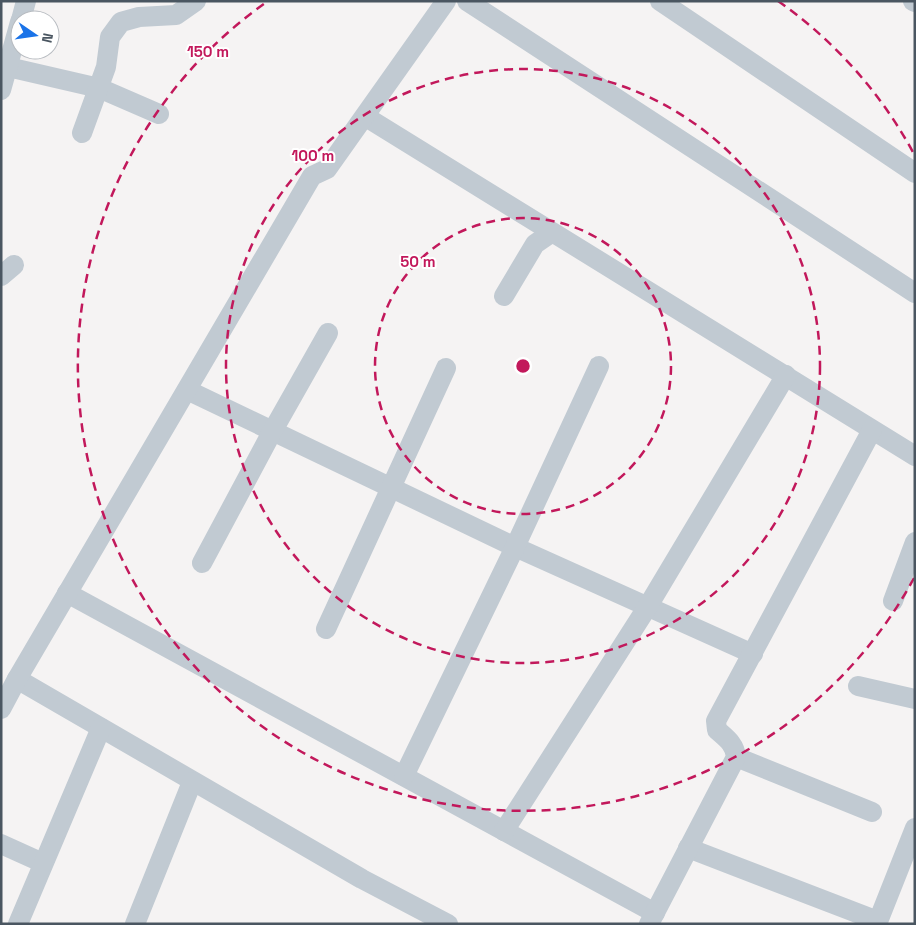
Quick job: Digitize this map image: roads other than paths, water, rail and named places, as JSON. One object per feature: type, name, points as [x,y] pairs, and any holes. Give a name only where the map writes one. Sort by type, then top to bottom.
[{"type":"street","points":[[82,133],[106,67],[110,36],[121,22],[139,17],[176,15],[196,1]]},
{"type":"street","points":[[1,709],[17,678],[312,176],[327,169],[366,117],[446,1]]},
{"type":"street","points":[[467,1],[915,293]]},
{"type":"street","points":[[660,1],[915,173]]},
{"type":"street","points":[[10,57],[4,78],[99,88],[159,114]]},
{"type":"street","points":[[366,117],[551,233],[786,375],[915,456]]},
{"type":"street","points":[[504,296],[535,244],[551,233]]},
{"type":"street","points":[[202,563],[272,432],[328,333]]},
{"type":"street","points":[[404,776],[515,547],[599,366]]},
{"type":"street","points":[[326,629],[446,368]]},
{"type":"street","points":[[504,831],[648,606],[786,375]]},
{"type":"street","points":[[187,390],[515,547],[753,654]]},
{"type":"street","points":[[67,593],[504,831],[652,918],[736,758],[736,750],[717,730],[716,721],[872,430]]},
{"type":"street","points":[[893,601],[915,542]]},
{"type":"street","points":[[17,678],[192,782],[362,879],[448,924]]},
{"type":"street","points":[[858,686],[915,699]]},
{"type":"street","points":[[18,924],[101,728]]},
{"type":"street","points":[[736,758],[872,812]]},
{"type":"street","points":[[135,924],[192,782]]},
{"type":"street","points":[[688,848],[877,922],[908,868],[915,828]]},
{"type":"street","points":[[1,844],[43,863]]}]
